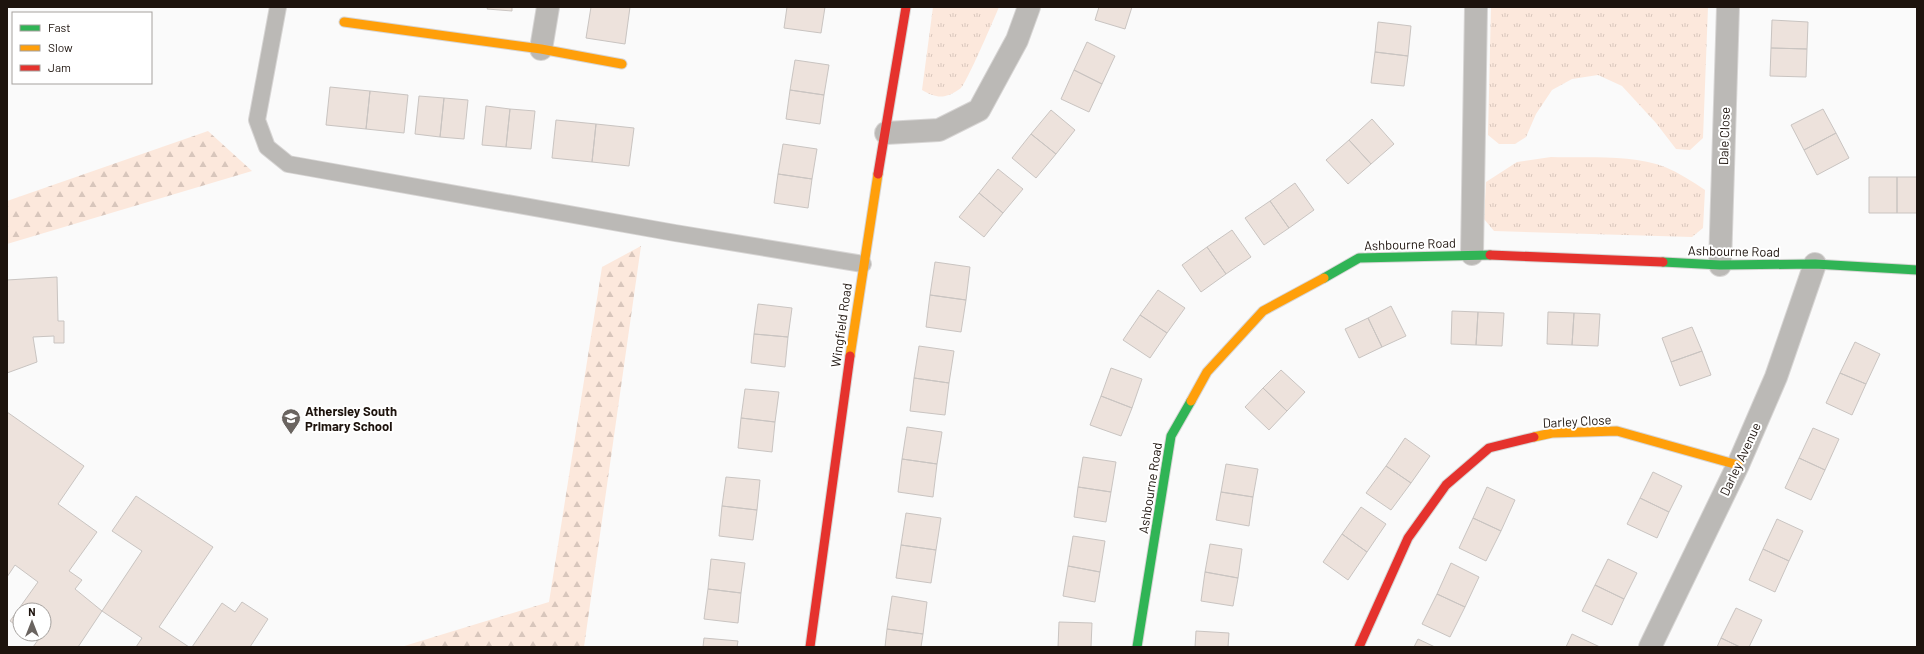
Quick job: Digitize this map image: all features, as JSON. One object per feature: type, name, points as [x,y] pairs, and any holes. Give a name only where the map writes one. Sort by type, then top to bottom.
[{"type":"street","points":[[541,50],[548,7]]},
{"type":"street","name":"Wingfield Road","points":[[810,647],[863,264],[906,7]]},
{"type":"street","points":[[886,133],[939,130],[979,110],[1017,40],[1029,7]]},
{"type":"street","points":[[1472,254],[1476,7]]},
{"type":"street","name":"Dale Close","points":[[1720,265],[1728,7]]},
{"type":"street","points":[[344,22],[541,50],[622,64]]},
{"type":"street","name":"Ashbourne Road","points":[[1137,647],[1171,436],[1207,372],[1263,311],[1359,258],[1472,254],[1720,265],[1815,264],[1917,270]]},
{"type":"street","name":"Darley Avenue","points":[[1650,647],[1738,465],[1776,377],[1815,264]]},
{"type":"street","name":"Darley Close","points":[[1359,647],[1408,538],[1446,485],[1489,448],[1552,433],[1618,431],[1738,465]]},
{"type":"lane","points":[[278,7],[257,120],[267,147],[288,164],[674,233],[863,264]]},
{"type":"green space","points":[[933,7],[999,7],[964,83],[956,92],[946,96],[932,95],[922,90]]},
{"type":"green space","points":[[1491,7],[1708,7],[1703,138],[1690,150],[1676,149],[1656,123],[1622,86],[1598,75],[1572,79],[1552,90],[1536,114],[1526,137],[1515,144],[1499,144],[1488,135]]},
{"type":"green space","points":[[208,131],[252,171],[7,244],[7,201]]},
{"type":"green space","points":[[1551,157],[1624,158],[1652,163],[1670,169],[1705,190],[1703,228],[1692,237],[1494,231],[1484,219],[1486,182],[1517,162]]},
{"type":"green space","points":[[641,246],[584,647],[401,647],[549,602],[602,267]]},
{"type":"building","points":[[488,7],[512,7],[512,11],[487,9]]},
{"type":"building","points":[[591,7],[630,7],[625,44],[586,38]]},
{"type":"building","points":[[787,7],[825,7],[821,33],[784,28]]},
{"type":"building","points":[[1099,7],[1132,7],[1125,29],[1095,20]]},
{"type":"building","points":[[1772,20],[1808,22],[1807,49],[1771,48]]},
{"type":"building","points":[[1378,22],[1411,26],[1408,56],[1375,52]]},
{"type":"building","points":[[1087,42],[1115,56],[1102,84],[1074,70]]},
{"type":"building","points":[[1771,48],[1807,49],[1806,77],[1770,76]]},
{"type":"building","points":[[1375,52],[1408,56],[1404,86],[1371,83]]},
{"type":"building","points":[[795,60],[829,65],[824,95],[790,90]]},
{"type":"building","points":[[1074,70],[1102,84],[1089,112],[1061,99]]},
{"type":"building","points":[[330,87],[370,91],[366,129],[326,125]]},
{"type":"building","points":[[790,90],[824,95],[820,124],[786,119]]},
{"type":"building","points":[[370,91],[408,95],[404,133],[366,129]]},
{"type":"building","points":[[419,96],[444,98],[440,137],[415,134]]},
{"type":"building","points":[[444,98],[468,100],[464,139],[440,137]]},
{"type":"building","points":[[486,106],[510,109],[506,147],[482,145]]},
{"type":"building","points":[[510,109],[535,111],[531,149],[506,147]]},
{"type":"building","points":[[1823,109],[1836,133],[1804,150],[1791,125]]},
{"type":"building","points":[[1051,110],[1075,130],[1056,154],[1031,134]]},
{"type":"building","points":[[1372,119],[1394,144],[1371,164],[1349,140]]},
{"type":"building","points":[[556,120],[596,124],[592,162],[552,158]]},
{"type":"building","points":[[596,124],[634,128],[629,166],[592,162]]},
{"type":"building","points":[[1836,133],[1849,158],[1817,175],[1804,150]]},
{"type":"building","points":[[1031,134],[1056,154],[1036,178],[1012,158]]},
{"type":"building","points":[[1349,140],[1371,164],[1348,184],[1326,160]]},
{"type":"building","points":[[783,144],[817,149],[812,179],[778,174]]},
{"type":"building","points":[[998,169],[1023,189],[1003,213],[979,193]]},
{"type":"building","points":[[778,174],[812,179],[808,208],[774,203]]},
{"type":"building","points":[[1869,177],[1897,177],[1897,213],[1869,213]]},
{"type":"building","points":[[1897,177],[1917,177],[1917,213],[1897,213]]},
{"type":"building","points":[[1295,183],[1314,210],[1289,228],[1270,201]]},
{"type":"building","points":[[979,193],[1003,213],[984,237],[959,217]]},
{"type":"building","points":[[1270,201],[1289,228],[1264,245],[1245,218]]},
{"type":"building","points":[[1232,230],[1251,257],[1226,274],[1207,247]]},
{"type":"building","points":[[1207,247],[1226,274],[1201,292],[1182,265]]},
{"type":"building","points":[[935,262],[970,267],[966,300],[930,295]]},
{"type":"building","points":[[57,277],[58,321],[64,321],[64,343],[54,343],[54,336],[33,337],[37,362],[7,373],[7,280]]},
{"type":"building","points":[[1158,290],[1185,308],[1167,333],[1140,315]]},
{"type":"building","points":[[930,295],[966,300],[961,332],[926,327]]},
{"type":"building","points":[[758,304],[792,308],[788,337],[754,334]]},
{"type":"building","points":[[1391,306],[1406,336],[1382,347],[1368,318]]},
{"type":"building","points":[[1452,311],[1478,312],[1476,345],[1451,344]]},
{"type":"building","points":[[1478,312],[1504,313],[1502,346],[1476,345]]},
{"type":"building","points":[[1548,312],[1574,313],[1572,345],[1547,344]]},
{"type":"building","points":[[1574,313],[1600,314],[1598,346],[1572,345]]},
{"type":"building","points":[[1140,315],[1167,333],[1150,358],[1123,340]]},
{"type":"building","points":[[1368,318],[1382,347],[1359,358],[1345,329]]},
{"type":"building","points":[[1692,327],[1702,351],[1671,362],[1662,338]]},
{"type":"building","points":[[754,334],[788,337],[785,367],[751,363]]},
{"type":"building","points":[[1855,342],[1880,354],[1866,384],[1840,373]]},
{"type":"building","points":[[919,346],[954,351],[949,383],[914,378]]},
{"type":"building","points":[[1702,351],[1711,375],[1680,386],[1671,362]]},
{"type":"building","points":[[1111,368],[1142,379],[1132,408],[1101,396]]},
{"type":"building","points":[[1281,370],[1305,392],[1287,411],[1263,388]]},
{"type":"building","points":[[1840,373],[1866,384],[1852,415],[1826,403]]},
{"type":"building","points":[[914,378],[949,383],[945,415],[910,411]]},
{"type":"building","points":[[1263,388],[1287,411],[1269,430],[1245,407]]},
{"type":"building","points":[[745,389],[779,392],[775,422],[741,418]]},
{"type":"building","points":[[1101,396],[1132,408],[1121,436],[1090,425]]},
{"type":"building","points":[[7,412],[84,466],[58,504],[97,532],[69,571],[82,580],[75,589],[102,611],[78,647],[33,647],[37,642],[52,642],[52,602],[24,602],[38,582],[15,565],[7,577]]},
{"type":"building","points":[[741,418],[775,422],[772,452],[738,448]]},
{"type":"building","points":[[907,427],[942,432],[937,464],[902,459]]},
{"type":"building","points":[[1813,428],[1839,439],[1825,470],[1799,458]]},
{"type":"building","points":[[1405,438],[1430,456],[1411,483],[1386,466]]},
{"type":"building","points":[[1083,457],[1116,462],[1111,492],[1078,487]]},
{"type":"building","points":[[1799,458],[1825,470],[1811,500],[1785,488]]},
{"type":"building","points":[[902,459],[937,464],[933,497],[898,492]]},
{"type":"building","points":[[1226,464],[1258,469],[1253,497],[1221,492]]},
{"type":"building","points":[[1386,466],[1411,483],[1391,510],[1366,493]]},
{"type":"building","points":[[1653,472],[1682,486],[1669,512],[1640,498]]},
{"type":"building","points":[[726,477],[760,480],[757,510],[722,506]]},
{"type":"building","points":[[1078,487],[1111,492],[1106,522],[1074,517]]},
{"type":"building","points":[[1487,487],[1515,500],[1501,531],[1473,518]]},
{"type":"building","points":[[1221,492],[1253,497],[1249,526],[1216,520]]},
{"type":"building","points":[[136,496],[213,547],[159,627],[189,647],[136,647],[142,638],[102,611],[142,551],[112,531]]},
{"type":"building","points":[[1640,498],[1669,512],[1657,538],[1627,524]]},
{"type":"building","points":[[722,506],[757,510],[753,540],[719,536]]},
{"type":"building","points":[[1361,507],[1386,524],[1367,552],[1342,534]]},
{"type":"building","points":[[906,513],[941,518],[936,550],[901,545]]},
{"type":"building","points":[[1473,518],[1501,531],[1486,561],[1459,548]]},
{"type":"building","points":[[1777,519],[1803,531],[1789,561],[1763,549]]},
{"type":"building","points":[[1342,534],[1367,552],[1348,580],[1323,562]]},
{"type":"building","points":[[1073,536],[1105,541],[1100,572],[1068,566]]},
{"type":"building","points":[[1210,544],[1242,549],[1238,578],[1205,572]]},
{"type":"building","points":[[901,545],[936,550],[931,583],[896,578]]},
{"type":"building","points":[[1763,549],[1789,561],[1775,592],[1749,580]]},
{"type":"building","points":[[711,559],[745,563],[741,593],[708,589]]},
{"type":"building","points":[[1608,559],[1637,573],[1624,599],[1595,585]]},
{"type":"building","points":[[1451,563],[1479,577],[1465,607],[1437,594]]},
{"type":"building","points":[[1068,566],[1100,572],[1095,602],[1063,596]]},
{"type":"building","points":[[1205,572],[1238,578],[1233,606],[1201,601]]},
{"type":"building","points":[[1595,585],[1624,599],[1612,625],[1582,611]]},
{"type":"building","points":[[708,589],[741,593],[738,623],[704,619]]},
{"type":"building","points":[[1437,594],[1465,607],[1450,637],[1422,624]]},
{"type":"building","points":[[892,596],[927,602],[923,634],[887,629]]},
{"type":"building","points":[[242,602],[268,619],[250,647],[192,647],[222,603],[235,612]]},
{"type":"building","points":[[1736,608],[1762,620],[1749,647],[1740,647],[1721,638]]},
{"type":"building","points":[[1059,622],[1092,623],[1091,647],[1058,647]]},
{"type":"building","points":[[887,629],[923,634],[921,647],[885,647]]},
{"type":"building","points":[[1196,631],[1229,633],[1228,647],[1195,647]]},
{"type":"building","points":[[1572,634],[1600,647],[1566,647]]},
{"type":"building","points":[[704,638],[738,641],[737,647],[703,647]]},
{"type":"building","points":[[1721,638],[1740,647],[1717,647]]},
{"type":"building","points":[[1418,639],[1435,647],[1414,647]]},
{"type":"traffic: fast","points":[[1324,278],[1359,258],[1490,255]]},
{"type":"traffic: fast","points":[[1663,262],[1720,265],[1815,264],[1917,270]]},
{"type":"traffic: fast","points":[[1137,647],[1171,436],[1191,401]]},
{"type":"traffic: slow","points":[[344,22],[541,49],[622,64]]},
{"type":"traffic: slow","points":[[850,356],[878,174]]},
{"type":"traffic: slow","points":[[1191,401],[1207,372],[1263,311],[1324,278]]},
{"type":"traffic: slow","points":[[1534,437],[1552,433],[1617,431],[1738,465]]},
{"type":"traffic: jam","points":[[878,174],[906,7]]},
{"type":"traffic: jam","points":[[1490,255],[1663,262]]},
{"type":"traffic: jam","points":[[810,647],[850,356]]},
{"type":"traffic: jam","points":[[1359,647],[1408,538],[1446,485],[1489,448],[1534,437]]},
{"type":"place","name":"Athersley South Primary School","points":[[291,435]]}]
